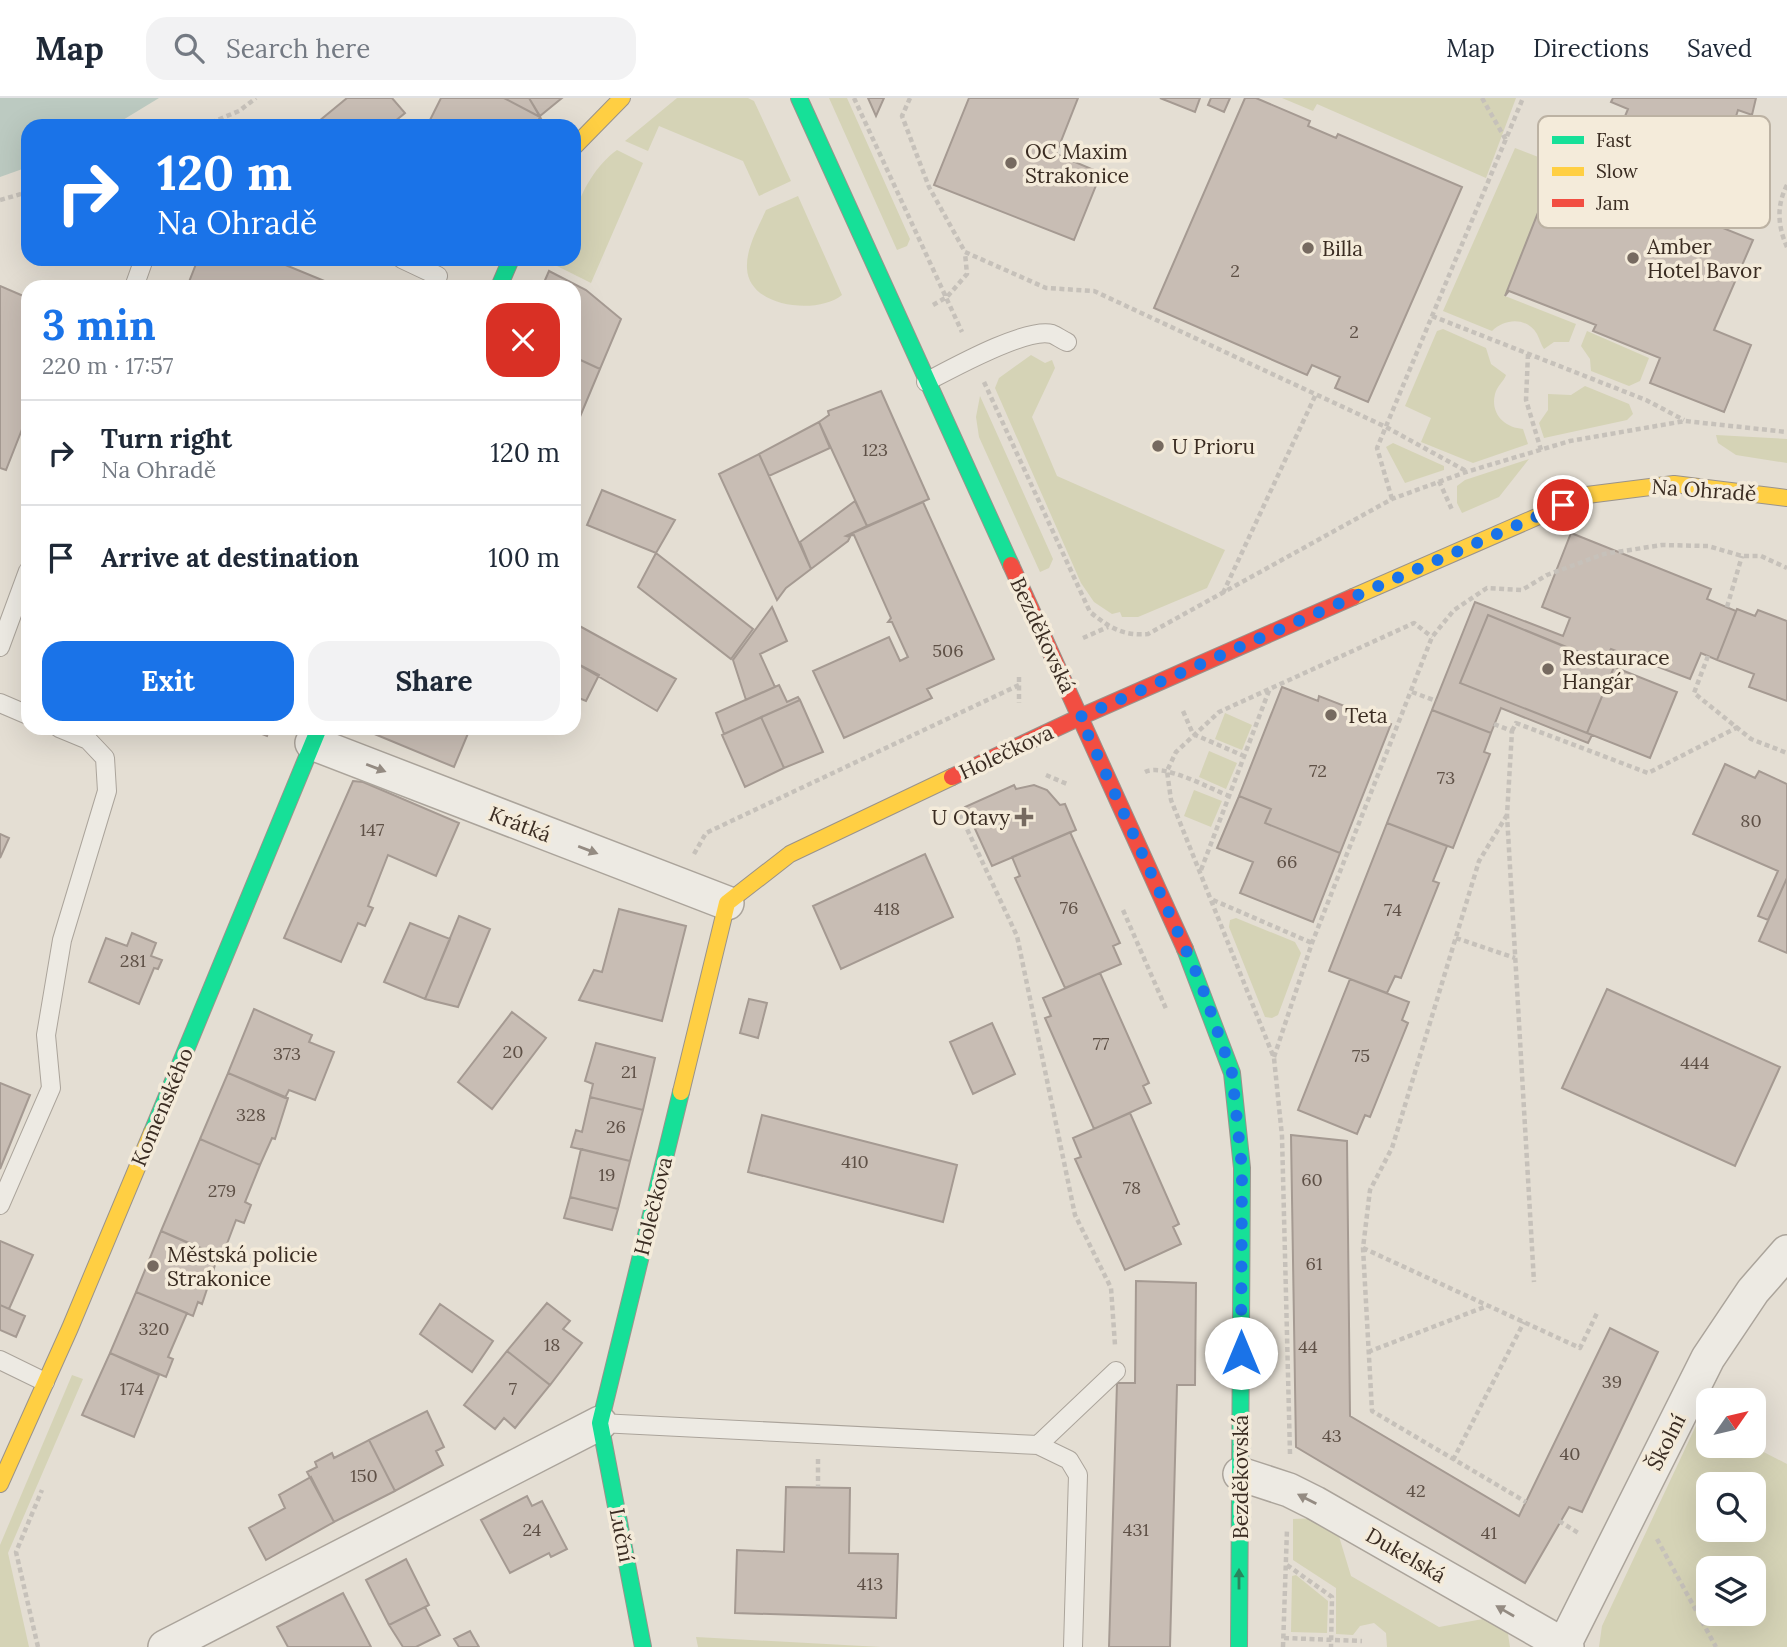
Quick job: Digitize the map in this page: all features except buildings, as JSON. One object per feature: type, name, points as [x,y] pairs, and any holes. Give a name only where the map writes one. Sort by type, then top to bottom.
[{"type":"street","points":[[581,140],[622,98]]},
{"type":"street","name":"Bezděkovská","points":[[799,98],[1200,981],[1232,1073],[1242,1168],[1238,1647]]},
{"type":"street","name":"Na Ohradě","points":[[1080,717],[1587,495],[1674,484],[1787,498]]},
{"type":"street","name":"Holečkova","points":[[600,1423],[727,903],[790,854],[1080,717]]},
{"type":"street","name":"Krátká","points":[[316,736],[727,903]]},
{"type":"street","name":"Komenského","points":[[0,1484],[70,1328],[316,736]]},
{"type":"street","name":"Školní","points":[[1564,1646],[1708,1358],[1753,1291],[1787,1252]]},
{"type":"street","points":[[165,1647],[600,1423]]},
{"type":"street","name":"Luční","points":[[600,1423],[643,1647]]},
{"type":"street","name":"Dukelská","points":[[1240,1474],[1289,1490],[1564,1646]]},
{"type":"lane","points":[[416,266],[438,276],[436,280]]},
{"type":"lane","points":[[926,382],[973,358],[1033,335],[1051,334],[1067,342]]},
{"type":"lane","points":[[0,648],[21,590]]},
{"type":"lane","points":[[0,703],[21,712]]},
{"type":"lane","points":[[0,1205],[51,1088],[46,1035],[62,940],[107,791],[105,758],[88,740],[76,735]]},
{"type":"lane","points":[[0,1360],[45,1382]]},
{"type":"lane","points":[[1038,1445],[1116,1371]]},
{"type":"lane","points":[[600,1423],[1038,1445],[1069,1460],[1078,1475],[1073,1647]]},
{"type":"path","points":[[220,119],[239,111],[256,98]]},
{"type":"path","points":[[854,98],[1090,612],[1108,626],[1127,635],[1149,634],[1392,499],[1466,472],[1570,441],[1685,421],[1787,432]]},
{"type":"path","points":[[905,335],[929,307],[947,297],[967,274],[965,252],[929,187],[902,116],[910,98]]},
{"type":"path","points":[[1482,98],[1507,140]]},
{"type":"path","points":[[1392,499],[1377,448],[1523,98]]},
{"type":"path","points":[[1787,185],[1779,215],[1787,247]]},
{"type":"path","points":[[0,200],[21,194]]},
{"type":"path","points":[[965,252],[1046,288],[1094,291],[1386,427],[1466,472]]},
{"type":"path","points":[[1432,316],[1646,400],[1685,421]]},
{"type":"path","points":[[1528,354],[1526,400],[1541,450]]},
{"type":"path","points":[[1223,593],[1316,394]]},
{"type":"path","points":[[1274,1058],[1312,943],[1432,637],[1454,610],[1487,589],[1522,590],[1547,575],[1604,554],[1662,545],[1708,546],[1742,556],[1761,556],[1787,568]]},
{"type":"path","points":[[1727,607],[1742,556]]},
{"type":"path","points":[[1283,1647],[1291,1423],[1282,1136],[1274,1058],[1213,899],[1171,800],[1167,771],[1176,752],[1219,712],[1414,623],[1432,637]]},
{"type":"path","points":[[1708,656],[1694,693],[1751,739],[1787,753]]},
{"type":"path","points":[[680,885],[706,833],[1019,685]]},
{"type":"path","points":[[1201,871],[1270,687]]},
{"type":"path","points":[[1412,692],[1436,701]]},
{"type":"path","points":[[1534,1282],[1507,815],[1512,731],[1516,723],[1648,774],[1738,727]]},
{"type":"path","points":[[1494,724],[1512,731]]},
{"type":"path","points":[[1035,739],[1072,794]]},
{"type":"path","points":[[1043,773],[1067,785]]},
{"type":"path","points":[[956,806],[1017,936],[1074,1215],[1111,1288],[1116,1371]]},
{"type":"path","points":[[1507,815],[1479,861],[1392,1148],[1370,1190],[1363,1248],[1372,1411],[1526,1502]]},
{"type":"path","points":[[1213,899],[1312,943]]},
{"type":"path","points":[[1118,901],[1169,1016]]},
{"type":"path","points":[[1456,938],[1515,958]]},
{"type":"path","points":[[1363,1248],[1580,1348],[1598,1311]]},
{"type":"path","points":[[1368,1352],[1488,1306]]},
{"type":"path","points":[[1453,1460],[1524,1322]]},
{"type":"path","points":[[38,1647],[16,1552],[47,1479]]},
{"type":"path","points":[[1636,1501],[1716,1647]]},
{"type":"path","points":[[1286,1564],[1332,1597],[1331,1647]]},
{"type":"path","points":[[1284,1638],[1362,1641]]},
{"type":"shaded area","points":[[0,98],[159,98],[124,119],[21,119],[21,170],[0,177]]},
{"type":"shaded area","points":[[677,98],[748,98],[754,101],[791,181],[759,196],[743,161],[659,126],[648,151],[625,141]]},
{"type":"shaded area","points":[[829,98],[847,98],[910,239],[907,246],[897,250]]},
{"type":"shaded area","points":[[1282,98],[1516,98],[1486,178],[1317,104],[1313,111]]},
{"type":"shaded area","points":[[1515,148],[1538,157],[1538,216],[1505,296],[1576,324],[1569,342],[1554,342],[1544,349],[1533,328],[1522,322],[1509,322],[1492,331],[1443,311]]},
{"type":"shaded area","points":[[617,150],[643,163],[591,283],[557,266],[581,266],[581,198],[597,170]]},
{"type":"shaded area","points":[[798,196],[842,295],[817,305],[786,304],[771,299],[759,292],[750,281],[747,268],[750,246],[766,210]]},
{"type":"shaded area","points":[[1443,329],[1486,348],[1491,364],[1506,375],[1496,391],[1495,408],[1505,423],[1523,429],[1528,444],[1473,463],[1421,442],[1431,418],[1405,406],[1437,331]]},
{"type":"shaded area","points":[[1587,331],[1649,358],[1640,381],[1629,386],[1591,371],[1590,359],[1581,346]]},
{"type":"shaded area","points":[[1031,355],[1045,363],[1052,360],[1055,368],[1032,417],[1057,476],[1225,550],[1207,588],[1138,617],[1122,617],[1120,612],[1112,614],[1094,602],[1081,583],[995,388],[999,378]]},
{"type":"shaded area","points":[[1585,386],[1629,404],[1633,414],[1627,420],[1544,438],[1539,423],[1548,410],[1548,394],[1571,395]]},
{"type":"shaded area","points":[[980,396],[1053,559],[1049,568],[1040,572],[979,437],[976,417]]},
{"type":"shaded area","points":[[1716,435],[1787,439],[1787,463],[1736,455],[1718,443]]},
{"type":"shaded area","points":[[1393,443],[1444,466],[1444,470],[1405,483],[1386,447]]},
{"type":"shaded area","points":[[1529,459],[1499,497],[1462,513],[1457,503],[1457,486],[1465,480]]},
{"type":"shaded area","points":[[1225,713],[1252,725],[1242,750],[1215,739]]},
{"type":"shaded area","points":[[1209,751],[1237,763],[1226,789],[1199,777]]},
{"type":"shaded area","points":[[1194,790],[1222,801],[1211,827],[1184,816]]},
{"type":"shaded area","points":[[1236,918],[1295,942],[1301,953],[1278,1015],[1272,1018],[1265,1017],[1229,927],[1230,920]]},
{"type":"shaded area","points":[[72,1375],[83,1379],[8,1553],[29,1647],[0,1647],[0,1545]]},
{"type":"shaded area","points":[[1696,1426],[1696,1458],[1766,1458],[1766,1453],[1787,1464],[1787,1647],[1599,1647],[1602,1626]]},
{"type":"shaded area","points":[[1318,1518],[1338,1533],[1351,1576],[1439,1627],[1483,1619],[1493,1621],[1508,1634],[1510,1647],[1387,1647],[1386,1633],[1374,1623],[1360,1626],[1353,1635],[1336,1634],[1336,1588],[1293,1560],[1293,1519]]},
{"type":"shaded area","points":[[1296,1575],[1328,1601],[1327,1633],[1291,1632],[1292,1576]]},
{"type":"shaded area","points":[[696,1637],[881,1647],[698,1647]]},
{"type":"traffic: fast","points":[[799,98],[1011,565]]},
{"type":"traffic: fast","points":[[502,280],[508,266]]},
{"type":"traffic: fast","points":[[152,1132],[316,735]]},
{"type":"traffic: fast","points":[[1185,949],[1232,1073],[1242,1168],[1239,1647]]},
{"type":"traffic: fast","points":[[643,1647],[600,1423],[681,1092]]},
{"type":"traffic: slow","points":[[581,140],[622,98]]},
{"type":"traffic: slow","points":[[1353,597],[1587,495],[1674,484],[1787,498]]},
{"type":"traffic: slow","points":[[681,1092],[727,903],[790,854],[952,777]]},
{"type":"traffic: slow","points":[[0,1484],[70,1328],[152,1132]]},
{"type":"traffic: jam","points":[[1011,565],[1185,949]]},
{"type":"traffic: jam","points":[[952,777],[1080,717],[1353,597]]},
{"type":"place","name":"OC Maxim Strakonice","points":[[1011,163]]},
{"type":"place","name":"Billa","points":[[1308,248]]},
{"type":"place","name":"Amber Hotel Bavor","points":[[1633,258]]},
{"type":"place","name":"U Prioru","points":[[1158,446]]},
{"type":"place","name":"Restaurace Hangár","points":[[1548,669]]},
{"type":"place","name":"Teta","points":[[1331,715]]},
{"type":"place","name":"U Otavy","points":[[1024,817]]},
{"type":"place","name":"Městská policie Strakonice","points":[[153,1266]]},
{"type":"route","points":[[1241,1353],[1242,1168],[1232,1073],[1200,981],[1080,717],[1563,505]]}]
